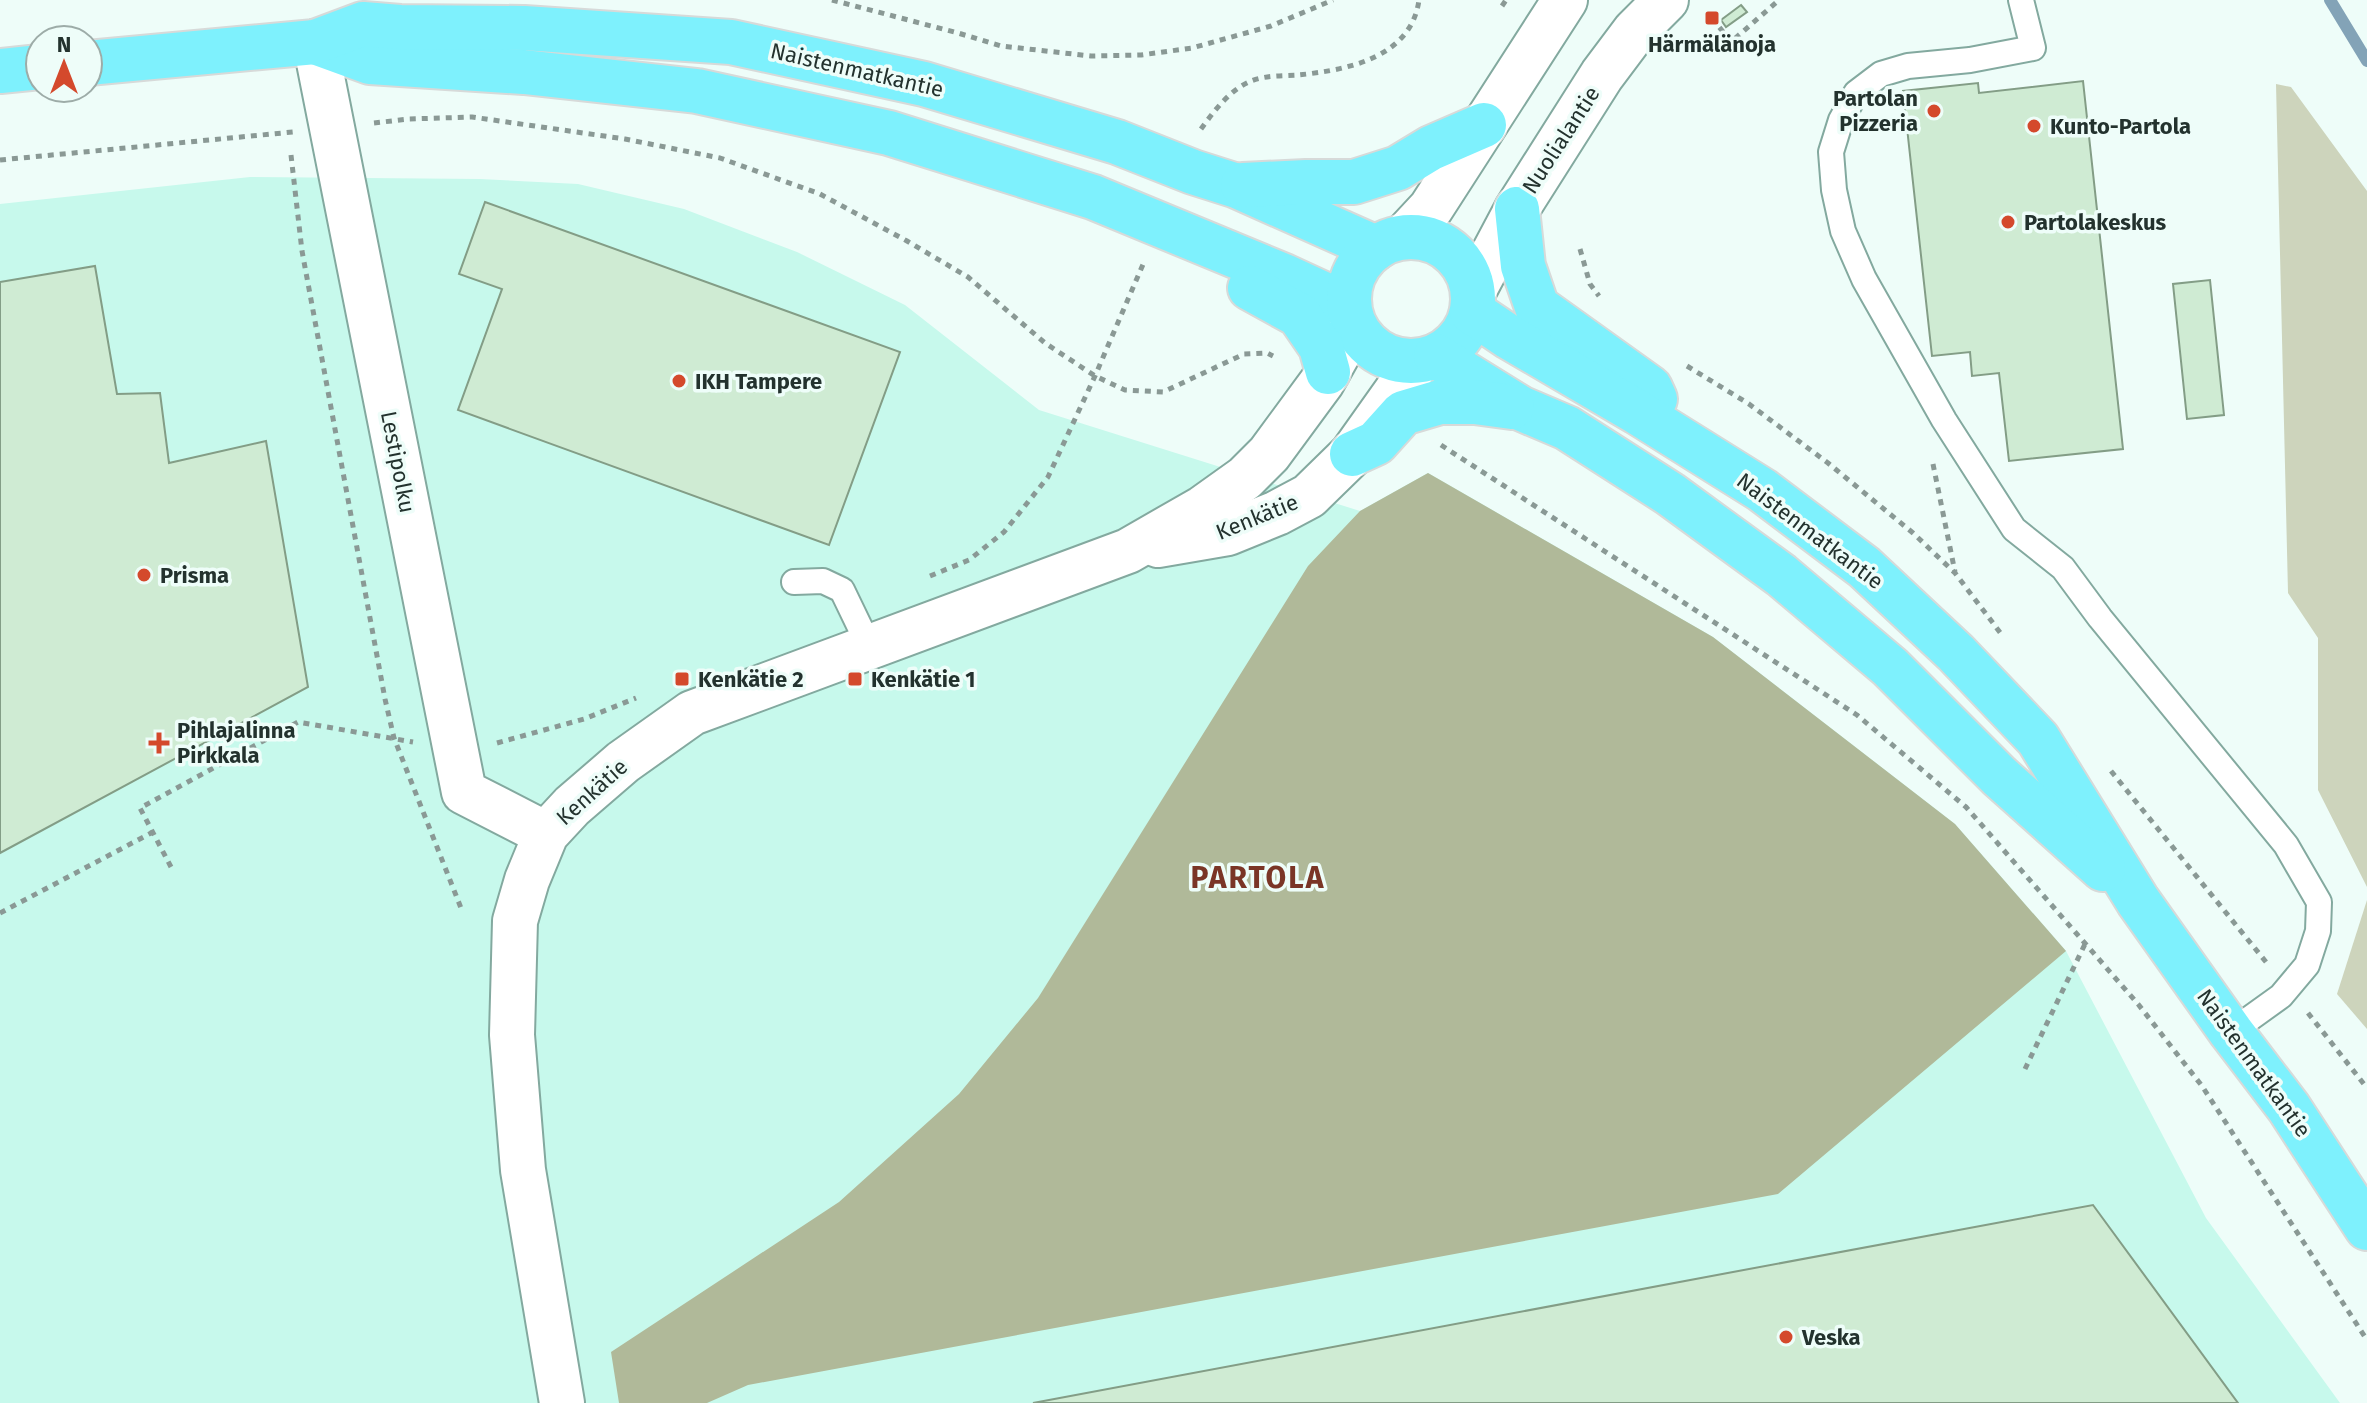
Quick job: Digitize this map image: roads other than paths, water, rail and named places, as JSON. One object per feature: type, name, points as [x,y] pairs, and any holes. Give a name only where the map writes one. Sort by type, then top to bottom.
[{"type":"main road","name":"Naistenmatkantie","points":[[104,62],[315,42],[363,24],[524,28],[731,42],[924,84],[985,101],[1117,142],[1390,243]]},
{"type":"main road","name":"Naistenmatkantie","points":[[315,42],[370,62],[524,72],[697,91],[889,133],[1093,197],[1284,276],[1351,316]]},
{"type":"main road","points":[[0,71],[24,69]]},
{"type":"main road","points":[[1237,186],[1354,182],[1398,168],[1431,148],[1484,125]]},
{"type":"main road","points":[[1093,197],[1105,226],[1227,276],[1299,315],[1321,347],[1325,377]]},
{"type":"main road","points":[[1517,209],[1523,266],[1537,307],[1650,388],[1672,433]]},
{"type":"main road","points":[[1423,238],[1442,245],[1457,258],[1468,274],[1472,302],[1465,330],[1453,345],[1427,359],[1398,360],[1380,353],[1365,341],[1351,316],[1350,287],[1357,269],[1390,243],[1423,238]]},
{"type":"main road","name":"Naistenmatkantie","points":[[1472,302],[1509,337],[1762,490],[1864,567],[1956,653],[2038,739],[2138,901],[2289,1108],[2367,1228]]},
{"type":"main road","name":"Naistenmatkantie","points":[[1427,359],[1520,408],[1567,428],[1781,575],[1890,667],[1999,776],[2138,901]]},
{"type":"main road","points":[[1352,454],[1376,443],[1403,413],[1440,402],[1475,402],[1520,408]]},
{"type":"street","points":[[1390,243],[1431,208],[1565,0]]},
{"type":"street","name":"Nuolialantie","points":[[1472,302],[1517,209],[1602,75],[1635,31],[1666,0]]},
{"type":"street","name":"Lestipolku","points":[[315,42],[464,792],[546,834]]},
{"type":"street","name":"Kenkätie","points":[[562,1403],[523,1170],[512,1035],[515,921],[527,880],[546,834],[572,806],[623,762],[692,713],[1128,551],[1203,508],[1245,478],[1269,454],[1325,377],[1351,316]]},
{"type":"street","name":"Kenkätie","points":[[1128,551],[1228,533],[1309,496],[1352,454],[1427,359]]},
{"type":"lane","points":[[2021,0],[2033,48],[1970,60],[1908,66],[1881,74],[1856,93],[1841,120],[1831,152],[1834,190],[1843,231],[1864,279],[1944,420],[2014,529],[2063,568],[2100,618],[2286,845],[2319,902],[2318,931],[2307,965],[2281,996],[2231,1032]]},
{"type":"lane","points":[[794,582],[823,581],[842,590],[869,646]]},
{"type":"waterway","name":"Härmälänoja","points":[[2330,0],[2367,61]]},
{"type":"place","name":"Härmälänoja","points":[[1712,18]]},
{"type":"place","name":"Partolan Pizzeria","points":[[1934,111]]},
{"type":"place","name":"Kunto-Partola","points":[[2034,126]]},
{"type":"place","name":"Partolakeskus","points":[[2008,222]]},
{"type":"place","name":"IKH Tampere","points":[[679,381]]},
{"type":"place","name":"Prisma","points":[[144,575]]},
{"type":"place","name":"Kenkätie 2","points":[[682,679]]},
{"type":"place","name":"Kenkätie 1","points":[[855,679]]},
{"type":"place","name":"Pihlajalinna Pirkkala","points":[[159,743]]},
{"type":"place","name":"Veska","points":[[1786,1337]]},
{"type":"district","name":"PARTOLA","points":[[1258,878]]}]
